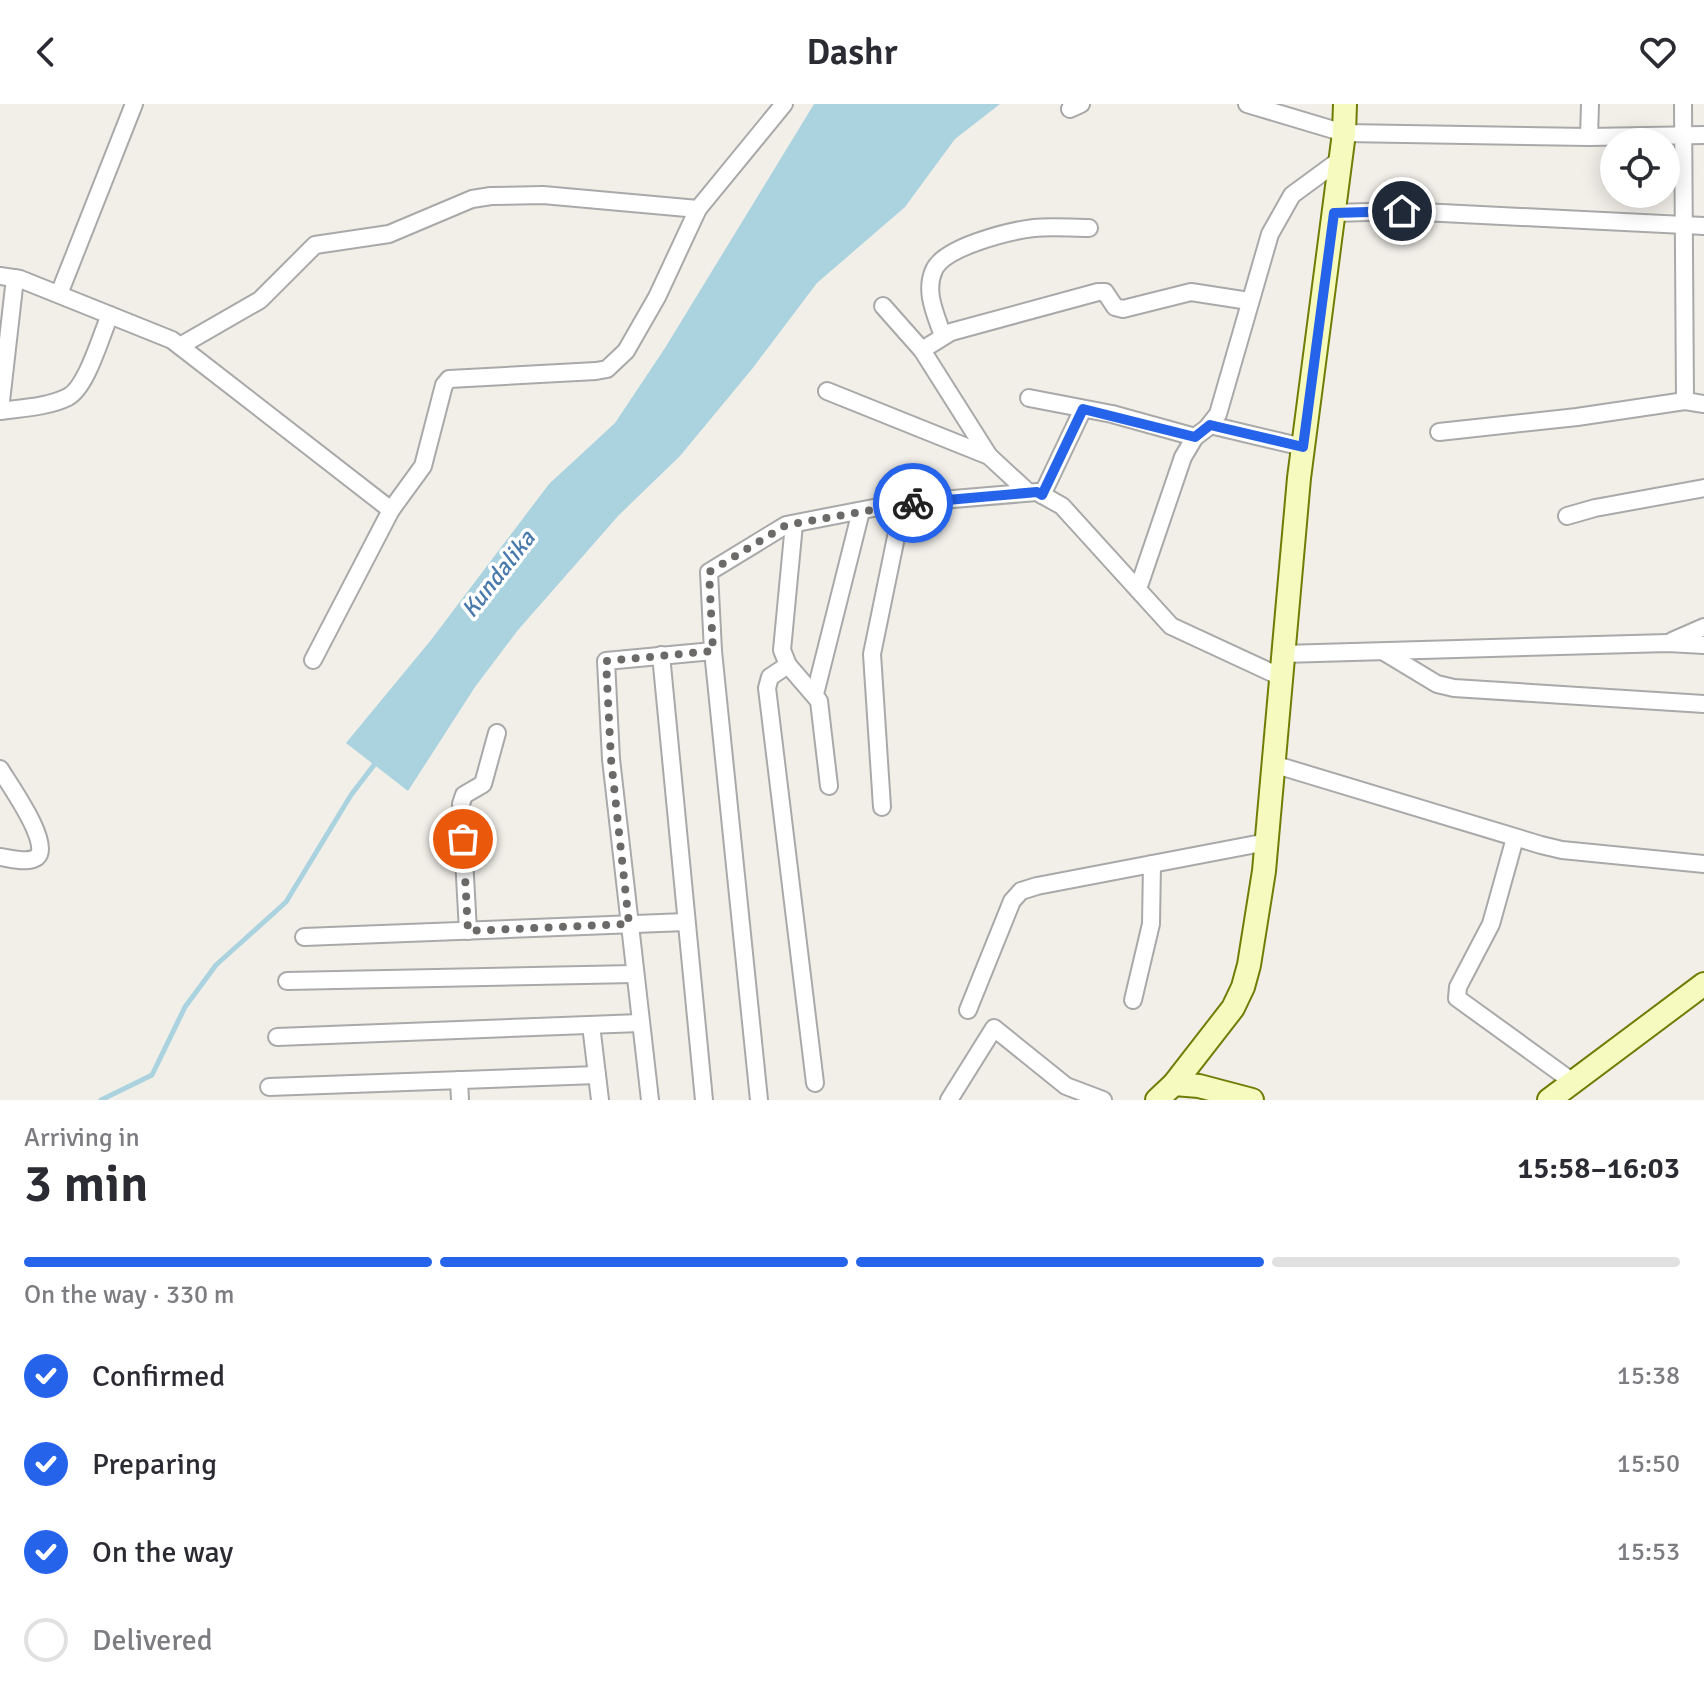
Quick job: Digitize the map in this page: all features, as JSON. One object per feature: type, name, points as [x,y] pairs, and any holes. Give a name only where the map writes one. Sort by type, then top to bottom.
[{"type":"street","points":[[59,294],[134,104]]},
{"type":"street","points":[[313,660],[391,510],[423,466],[444,385],[449,379],[607,369],[619,361],[657,297],[698,209],[784,104]]},
{"type":"street","points":[[1247,104],[1344,133],[1589,137],[1704,135]]},
{"type":"street","points":[[1157,1100],[1174,1084],[1233,1008],[1243,987],[1252,950],[1267,842],[1303,447],[1341,159],[1345,104]]},
{"type":"street","points":[[1589,137],[1590,104]]},
{"type":"street","points":[[1683,104],[1685,401]]},
{"type":"street","points":[[1138,589],[1183,457],[1195,437],[1218,414],[1270,234],[1292,195],[1341,159]]},
{"type":"street","points":[[180,346],[260,300],[315,245],[389,234],[472,199],[543,195],[698,209]]},
{"type":"street","points":[[1334,213],[1416,211],[1704,226]]},
{"type":"street","points":[[943,336],[931,300],[930,284],[933,272],[947,254],[1012,232],[1038,228],[1089,228]]},
{"type":"street","points":[[110,315],[75,393],[58,401],[0,410],[7,277],[59,294],[110,315],[180,346],[391,510]]},
{"type":"street","points":[[922,350],[943,336],[1098,292],[1105,292],[1115,307],[1123,309],[1191,292],[1249,301]]},
{"type":"street","points":[[883,306],[922,350],[989,456]]},
{"type":"street","points":[[827,391],[989,456],[1035,494],[1062,506],[1171,626],[1282,666],[1383,651],[1668,643],[1704,645]]},
{"type":"street","points":[[1029,398],[1195,437]]},
{"type":"street","points":[[1439,432],[1685,401],[1704,404]]},
{"type":"street","points":[[1035,494],[1083,409]]},
{"type":"street","points":[[1210,425],[1303,447]]},
{"type":"street","points":[[1567,516],[1704,488]]},
{"type":"street","points":[[759,1100],[713,651],[709,572],[786,525],[903,503],[1035,494]]},
{"type":"street","points":[[882,807],[872,654],[903,503]]},
{"type":"street","points":[[815,694],[861,511]]},
{"type":"street","points":[[794,524],[782,644],[788,665],[815,694],[820,707],[829,786]]},
{"type":"street","points":[[1668,643],[1704,627]]},
{"type":"street","points":[[650,1100],[611,759],[606,661],[713,651]]},
{"type":"street","points":[[1383,651],[1437,684],[1454,688],[1704,704]]},
{"type":"street","points":[[661,655],[704,1100]]},
{"type":"street","points":[[788,665],[770,677],[767,688],[815,1083]]},
{"type":"street","points":[[468,931],[461,804],[464,795],[483,784],[497,733]]},
{"type":"street","points":[[1274,758],[1515,838],[1562,850],[1704,864]]},
{"type":"street","points":[[0,769],[38,834],[41,849],[38,856],[32,859],[0,857]]},
{"type":"street","points":[[1515,838],[1491,924],[1458,987],[1457,998],[1573,1082]]},
{"type":"street","points":[[968,1010],[1012,901],[1021,891],[1267,842]]},
{"type":"street","points":[[1133,1000],[1151,924],[1152,864]]},
{"type":"street","points":[[304,937],[686,922]]},
{"type":"street","points":[[287,981],[634,974]]},
{"type":"street","points":[[1549,1100],[1704,984]]},
{"type":"street","points":[[277,1037],[640,1023]]},
{"type":"street","points":[[591,1025],[600,1100]]},
{"type":"street","points":[[949,1100],[994,1028],[1066,1086],[1103,1100]]},
{"type":"street","points":[[269,1087],[597,1075]]},
{"type":"street","points":[[459,1080],[460,1100]]},
{"type":"street","points":[[410,1082],[410,1100]]},
{"type":"street","points":[[1174,1084],[1199,1093],[1252,1100]]},
{"type":"water","points":[[814,104],[1000,104],[955,139],[905,207],[817,283],[752,369],[680,456],[619,515],[518,630],[475,687],[408,791],[346,743],[431,640],[549,484],[615,423],[665,348]]},
{"type":"waterway","name":"Kundalika","points":[[101,1100],[152,1075],[185,1007],[216,965],[286,902],[351,795],[377,761]]},
{"type":"way so far","points":[[463,839],[468,931],[629,924],[611,759],[606,661],[713,651],[709,572],[786,525],[913,503]]},
{"type":"route","points":[[913,503],[1037,492],[1042,495],[1083,409],[1195,437],[1210,425],[1303,447],[1334,213],[1402,211]]}]
